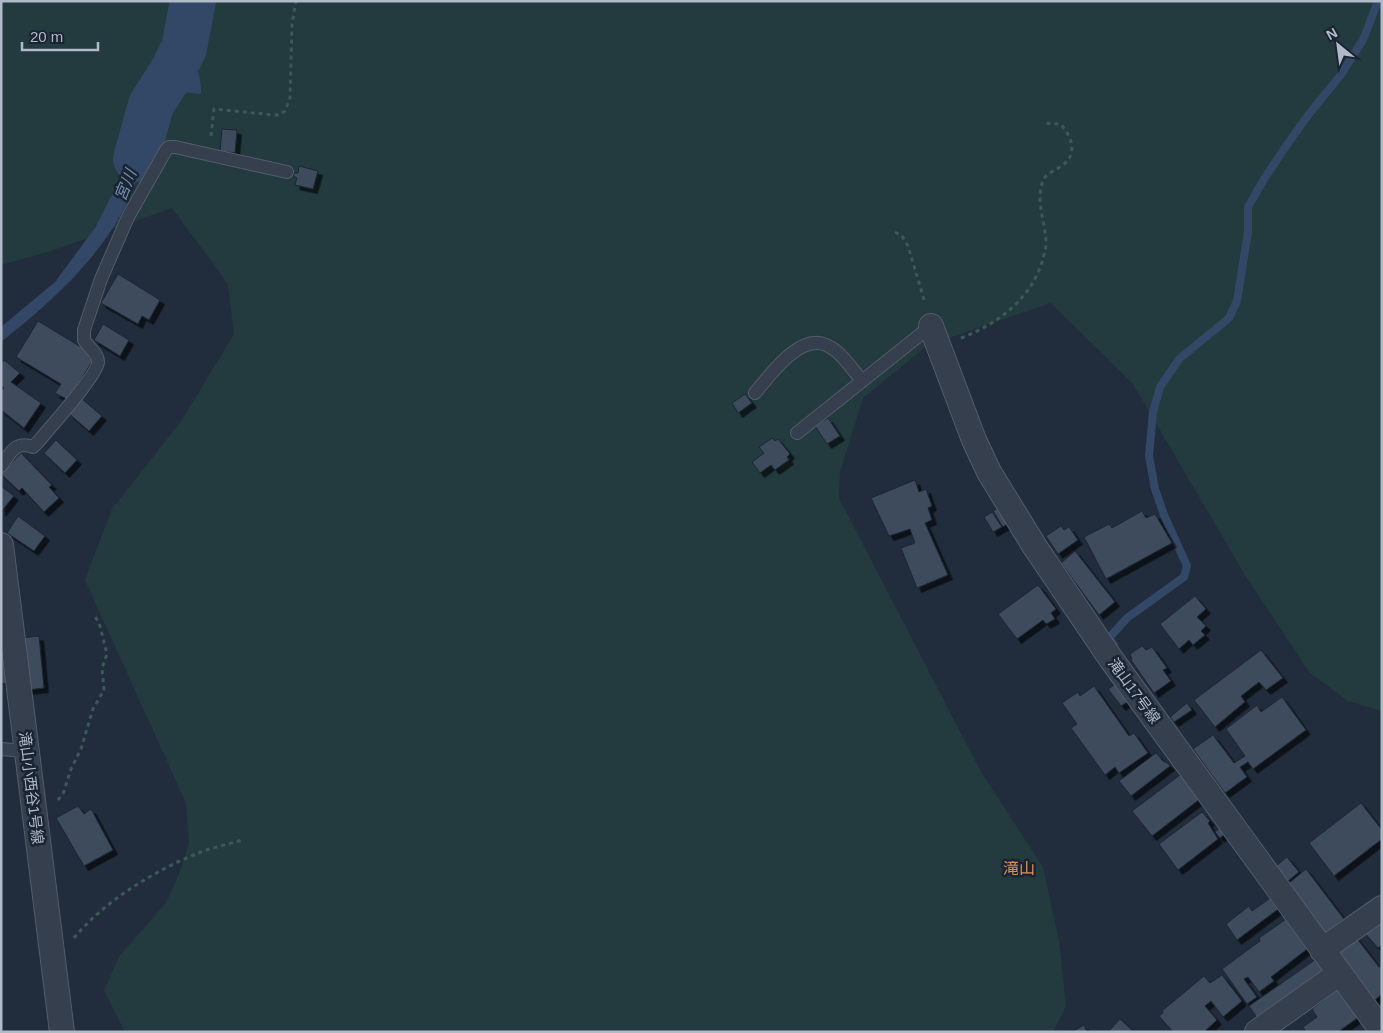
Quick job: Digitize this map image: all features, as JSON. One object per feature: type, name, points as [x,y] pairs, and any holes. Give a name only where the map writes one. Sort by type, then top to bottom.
[{"type":"street","name":"滝山17号線","points":[[935,336],[989,472],[1035,547],[1111,659],[1382,1031]]},
{"type":"street","name":"滝山小西谷1号線","points":[[1,545],[6,625],[26,751],[62,1032]]},
{"type":"street","points":[[1322,950],[1382,908]]},
{"type":"street","points":[[1257,1032],[1340,973]]},
{"type":"lane","points":[[1,466],[17,446],[25,444],[33,447],[38,442],[97,366],[97,357],[84,340],[84,330],[102,279],[128,217],[166,150],[169,147],[175,147],[287,172]]},
{"type":"lane","points":[[797,433],[862,381],[935,336]]},
{"type":"lane","points":[[756,392],[774,370],[790,356],[801,347],[815,342],[826,345],[837,352],[862,381]]},
{"type":"lane","points":[[1,749],[26,751]]},
{"type":"path","points":[[210,155],[214,109],[274,116],[285,111],[290,98],[292,24],[296,1]]},
{"type":"path","points":[[894,232],[902,236],[908,246],[935,336],[971,334],[1018,304],[1030,289],[1040,268],[1046,246],[1040,206],[1042,180],[1053,170],[1065,164],[1070,156],[1072,147],[1070,137],[1060,124],[1043,123]]},
{"type":"path","points":[[34,814],[49,808],[63,794],[86,737],[93,709],[104,690],[102,668],[107,654],[100,626],[94,614]]},
{"type":"path","points":[[54,968],[76,936],[93,917],[142,882],[181,860],[242,840]]},
{"type":"green space","points":[[1,1],[1382,1],[1382,711],[1348,701],[1310,673],[1245,575],[1133,384],[1051,303],[928,345],[863,398],[840,472],[839,498],[981,772],[1043,867],[1059,941],[1066,1006],[1053,1032],[125,1032],[104,990],[120,955],[166,903],[181,869],[189,843],[186,803],[85,580],[112,509],[182,420],[234,334],[228,284],[172,208],[51,251],[1,265]]},
{"type":"water","points":[[186,40],[199,73],[201,94],[142,88],[161,60]]},
{"type":"water","points":[[132,96],[172,100],[153,132],[135,185],[117,222],[72,279],[38,312],[1,342],[1,327],[55,282],[95,228],[118,183],[129,151],[136,117]]},
{"type":"building","points":[[222,129],[237,130],[235,153],[220,151]]},
{"type":"building","points":[[299,166],[318,171],[313,189],[295,185],[297,178],[293,176],[294,173],[298,173]]},
{"type":"building","points":[[118,274],[160,300],[149,320],[142,316],[138,324],[101,303]]},
{"type":"building","points":[[38,321],[91,353],[89,358],[93,360],[68,400],[55,393],[61,384],[16,357]]},
{"type":"building","points":[[103,324],[129,340],[120,356],[94,340]]},
{"type":"building","points":[[4,360],[20,373],[11,382],[41,403],[24,428],[1,410],[1,391],[4,388],[1,386],[1,364]]},
{"type":"building","points":[[745,394],[752,403],[738,413],[732,403]]},
{"type":"building","points":[[81,398],[102,416],[89,431],[68,413]]},
{"type":"building","points":[[828,418],[840,436],[827,444],[815,426]]},
{"type":"building","points":[[772,438],[775,441],[778,439],[790,454],[787,457],[789,460],[775,470],[771,465],[760,473],[752,462],[764,453],[759,447]]},
{"type":"building","points":[[56,440],[77,460],[65,473],[44,453]]},
{"type":"building","points":[[21,453],[52,485],[49,487],[59,498],[44,512],[22,488],[19,491],[1,474]]},
{"type":"building","points":[[915,480],[919,492],[926,489],[932,506],[928,508],[932,520],[925,523],[948,575],[917,588],[901,548],[915,543],[910,529],[889,536],[871,498]]},
{"type":"building","points":[[1,486],[14,496],[1,512]]},
{"type":"building","points":[[1001,506],[1011,521],[1003,527],[993,511]]},
{"type":"building","points":[[1142,511],[1146,518],[1155,514],[1172,543],[1106,579],[1084,537],[1109,524],[1112,528]]},
{"type":"building","points":[[992,512],[1002,527],[993,532],[984,517]]},
{"type":"building","points":[[18,516],[45,536],[34,551],[7,533]]},
{"type":"building","points":[[1061,526],[1064,530],[1069,527],[1078,540],[1058,554],[1046,536]]},
{"type":"building","points":[[1075,551],[1115,602],[1099,615],[1061,563]]},
{"type":"building","points":[[1038,585],[1056,609],[1051,613],[1055,619],[1046,624],[1043,620],[1017,639],[998,614]]},
{"type":"building","points":[[1195,596],[1206,609],[1197,617],[1206,626],[1201,631],[1205,635],[1193,645],[1189,640],[1179,649],[1160,624]]},
{"type":"building","points":[[39,636],[44,688],[27,690],[21,638]]},
{"type":"building","points":[[1,642],[8,683],[1,684]]},
{"type":"building","points":[[1142,646],[1146,650],[1152,647],[1167,668],[1163,670],[1171,681],[1154,693],[1131,660],[1130,654]]},
{"type":"building","points":[[1261,650],[1283,678],[1266,690],[1259,682],[1241,696],[1245,702],[1215,727],[1194,700]]},
{"type":"building","points":[[1117,683],[1129,701],[1121,706],[1108,689]]},
{"type":"building","points":[[1094,686],[1129,736],[1134,733],[1148,753],[1119,773],[1115,767],[1105,775],[1071,728],[1077,724],[1062,703],[1078,692],[1080,696]]},
{"type":"building","points":[[1282,697],[1306,730],[1253,769],[1248,762],[1240,767],[1247,777],[1225,793],[1193,749],[1213,735],[1234,763],[1245,756],[1226,729],[1257,705],[1261,712]]},
{"type":"building","points":[[1187,703],[1192,710],[1174,722],[1170,717]]},
{"type":"building","points":[[1156,753],[1170,766],[1131,796],[1119,781]]},
{"type":"building","points":[[1180,775],[1200,799],[1152,836],[1132,811]]},
{"type":"building","points":[[1361,803],[1382,830],[1382,839],[1334,876],[1309,843]]},
{"type":"building","points":[[78,806],[84,814],[91,809],[113,850],[84,866],[56,818]]},
{"type":"building","points":[[1202,812],[1210,821],[1208,823],[1218,839],[1178,870],[1159,844]]},
{"type":"building","points":[[1221,827],[1226,833],[1220,838],[1215,832]]},
{"type":"building","points":[[1287,857],[1299,872],[1288,881],[1276,866]]},
{"type":"building","points":[[1306,869],[1344,919],[1325,933],[1289,883]]},
{"type":"building","points":[[1273,896],[1281,907],[1237,940],[1226,924],[1249,906],[1252,911]]},
{"type":"building","points":[[1382,915],[1382,945],[1378,948],[1362,930]]},
{"type":"building","points":[[1289,917],[1311,946],[1271,977],[1274,981],[1259,992],[1248,977],[1244,979],[1257,997],[1247,1004],[1222,969],[1260,941],[1259,938]]},
{"type":"building","points":[[1355,936],[1379,967],[1382,965],[1382,994],[1375,1000],[1337,950]]},
{"type":"building","points":[[1319,957],[1329,971],[1259,1021],[1249,1006]]},
{"type":"building","points":[[1222,975],[1242,1001],[1223,1017],[1211,1001],[1205,1006],[1217,1020],[1204,1032],[1173,1032],[1159,1016],[1163,1013],[1162,1011],[1204,976],[1210,983]]},
{"type":"building","points":[[1341,987],[1363,1014],[1338,1032],[1306,1032],[1303,1027],[1317,1017],[1312,1009]]},
{"type":"building","points":[[1120,1019],[1134,1032],[1108,1032]]},
{"type":"building","points":[[1084,1025],[1087,1032],[1072,1032]]},
{"type":"waterway","name":"宮川","points":[[136,159],[151,105],[172,72],[184,48],[193,1]]},
{"type":"waterway","points":[[1114,645],[1109,638],[1127,618],[1184,577],[1187,566],[1164,515],[1155,489],[1149,456],[1153,412],[1160,387],[1179,359],[1229,318],[1237,301],[1248,232],[1248,207],[1286,146],[1340,76],[1363,40],[1378,1]]},
{"type":"district","name":"滝山","points":[[1019,868]]}]
